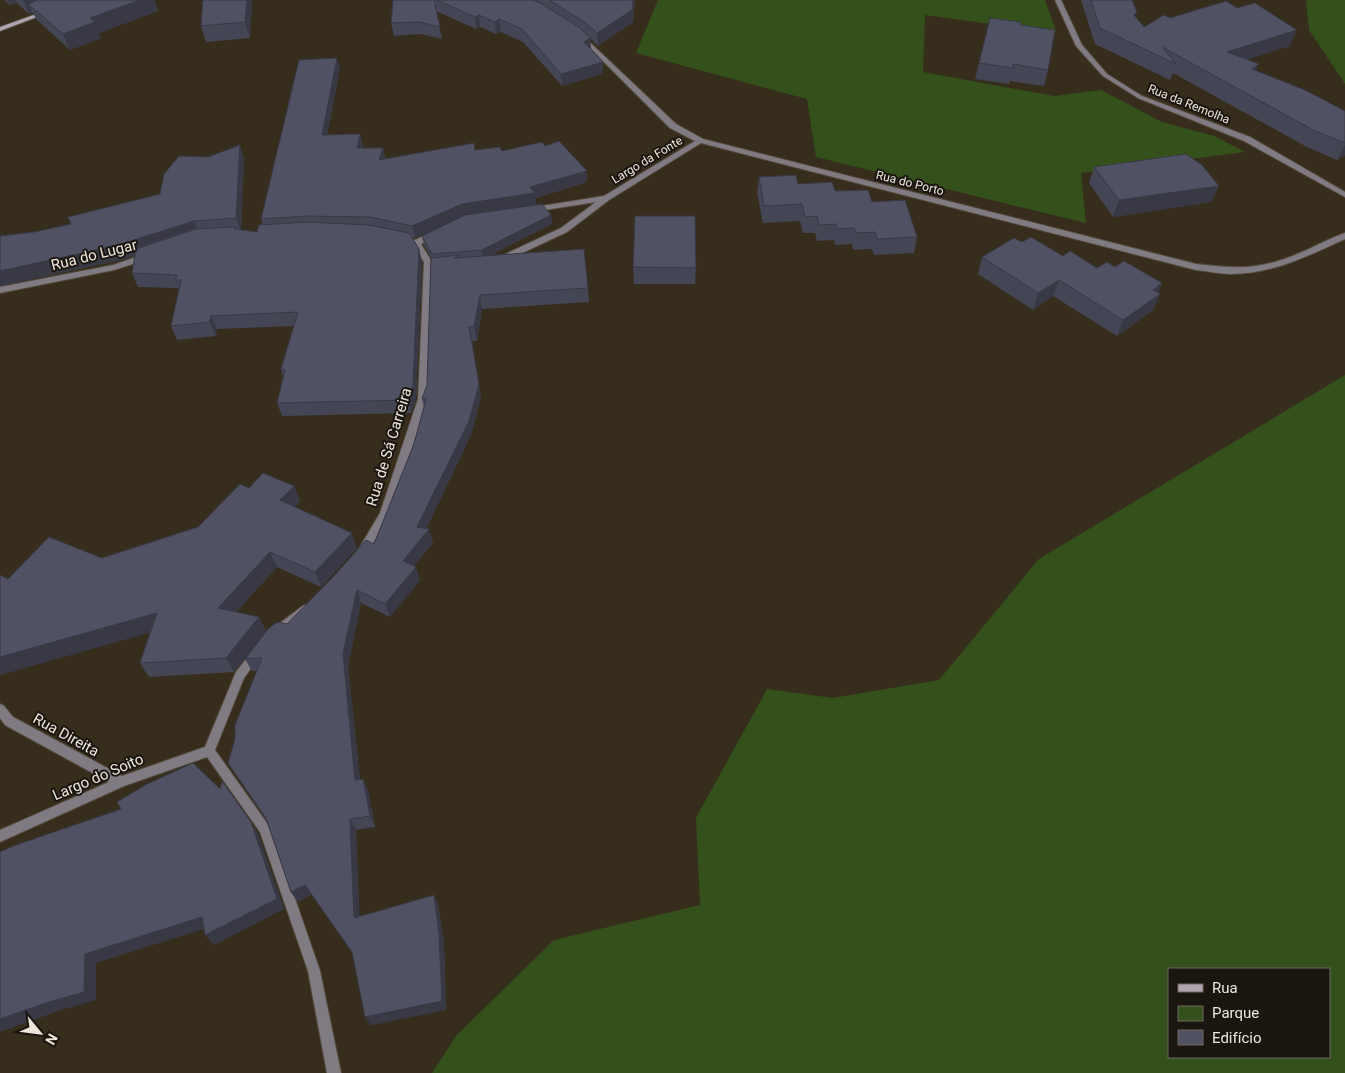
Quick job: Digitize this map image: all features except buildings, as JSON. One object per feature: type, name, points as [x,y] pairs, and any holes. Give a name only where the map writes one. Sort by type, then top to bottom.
[{"type":"street","name":"Rua da Remolha","points":[[1058,0],[1079,46],[1106,75],[1140,97],[1247,139],[1345,195]]},
{"type":"street","points":[[0,29],[52,10]]},
{"type":"street","name":"Rua do Porto","points":[[576,33],[584,38],[673,126],[700,141],[1196,267],[1231,271],[1261,269],[1292,261],[1345,236]]},
{"type":"street","name":"Largo da Fonte","points":[[491,264],[564,230],[606,198],[700,141]]},
{"type":"street","points":[[521,211],[606,198]]},
{"type":"street","points":[[390,238],[416,243],[440,232]]},
{"type":"street","name":"Rua de Sá Carreira","points":[[355,560],[366,547],[385,514],[423,399],[433,267],[416,243]]},
{"type":"street","name":"Rua do Lugar","points":[[0,290],[114,267],[152,254]]},
{"type":"street","points":[[312,603],[266,641],[240,675],[209,751],[266,829],[314,971],[334,1073]]},
{"type":"street","name":"Rua Direita","points":[[0,710],[5,724],[121,782]]},
{"type":"street","name":"Largo do Soito","points":[[0,836],[121,782],[209,751]]},
{"type":"green space","points":[[658,0],[1045,0],[1057,33],[925,15],[923,72],[1054,96],[1101,90],[1162,122],[1214,136],[1245,152],[1081,173],[1086,223],[816,157],[807,99],[636,53]]},
{"type":"green space","points":[[1306,0],[1345,0],[1345,84],[1309,30]]},
{"type":"green space","points":[[1345,375],[1345,1073],[432,1073],[456,1036],[554,940],[700,905],[696,818],[767,689],[833,698],[939,680],[1039,559]]}]
